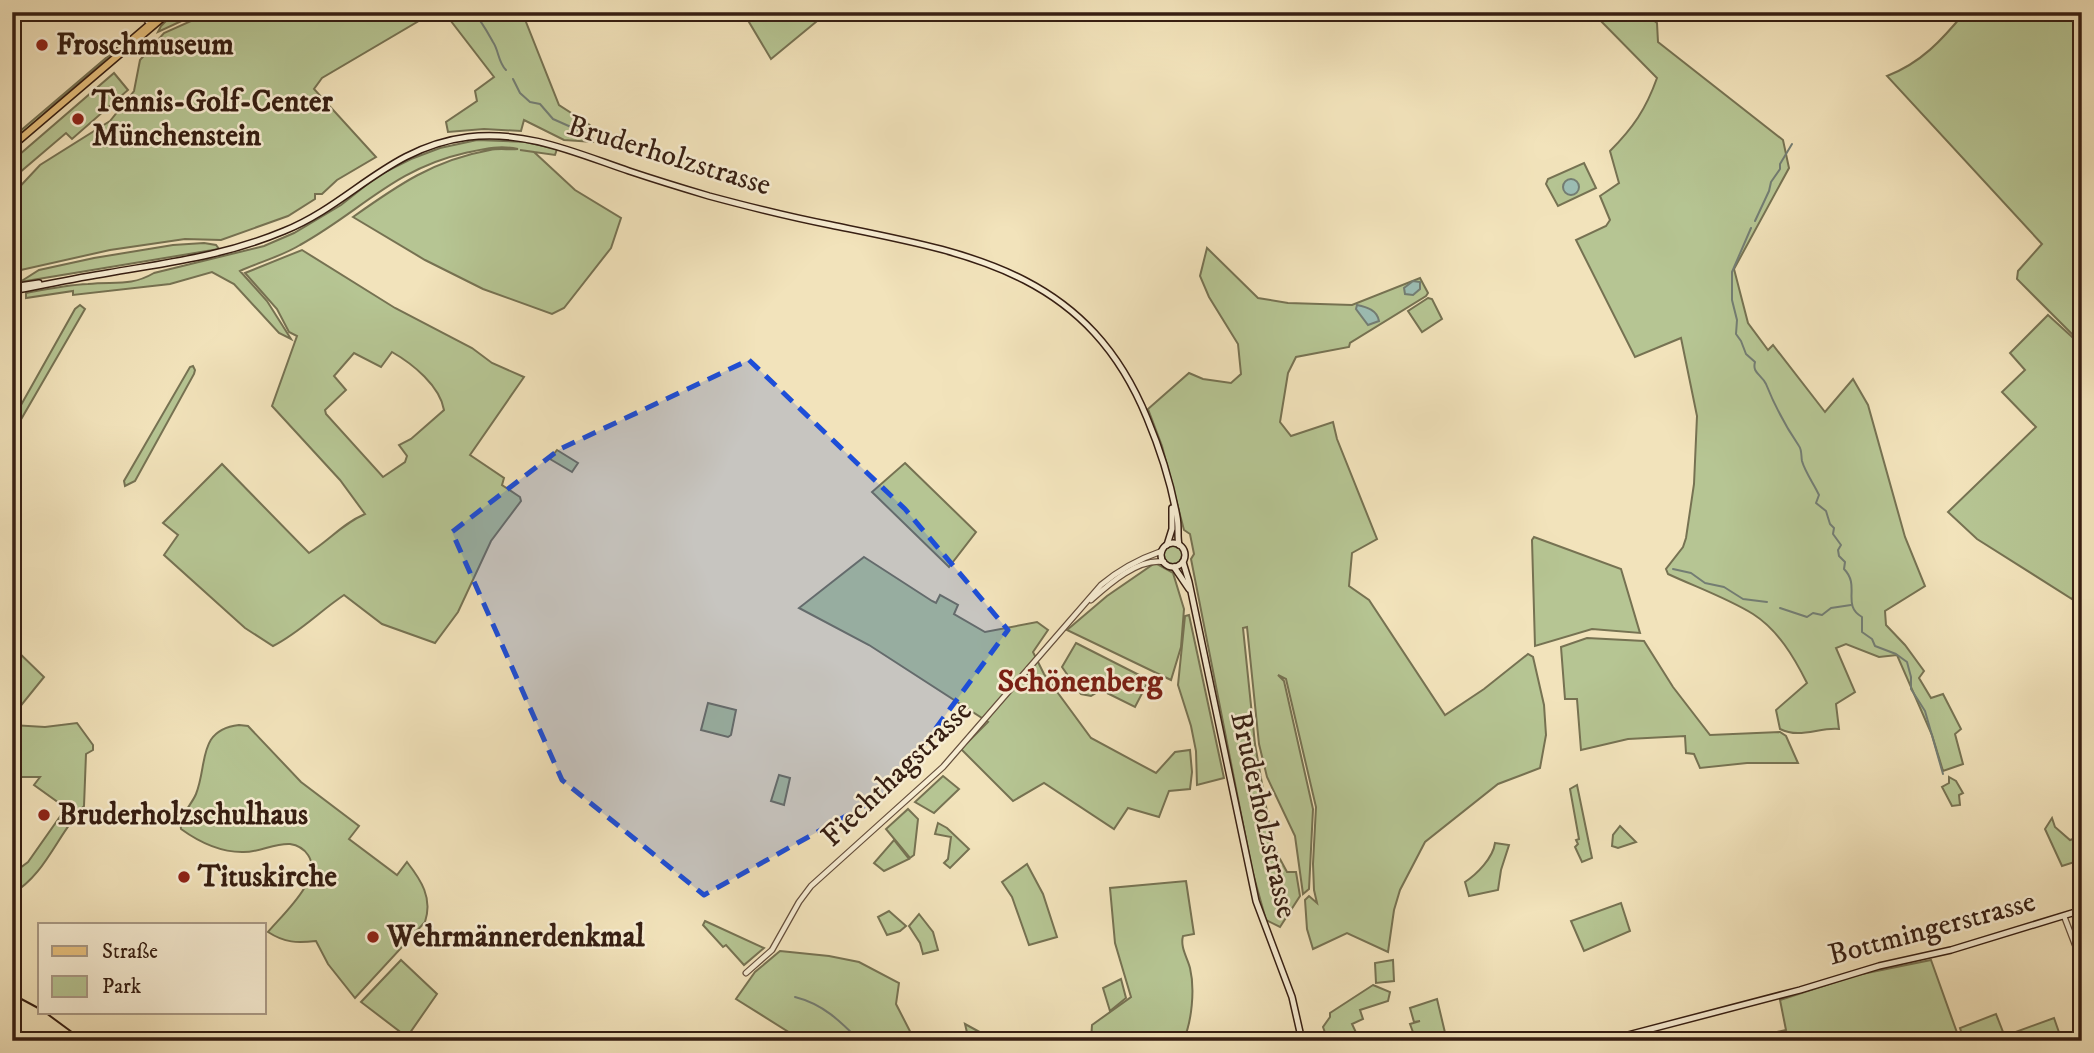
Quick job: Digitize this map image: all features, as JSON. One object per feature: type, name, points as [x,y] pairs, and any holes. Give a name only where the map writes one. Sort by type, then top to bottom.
[{"type":"main road","points":[[12,146],[167,12]]},
{"type":"main road","name":"Bruderholzstrasse","points":[[12,289],[191,259],[250,245],[290,229],[390,164],[443,142],[491,136],[537,140],[682,188],[757,209],[954,252],[998,267],[1039,287],[1081,321],[1124,372],[1147,418],[1172,498],[1178,523],[1179,545],[1185,552],[1183,562],[1256,901],[1293,997],[1302,1041]]},
{"type":"main road","name":"Bruderholzstrasse","points":[[1167,545],[1172,529],[1172,498]]},
{"type":"main road","points":[[1179,545],[1167,545],[1162,551],[1164,562],[1174,567],[1183,562]]},
{"type":"main road","name":"Bruderholzstrasse","points":[[1174,567],[1192,595]]},
{"type":"main road","points":[[2064,916],[2082,910]]},
{"type":"main road","name":"Bottmingerstrasse","points":[[1605,1041],[1879,966],[1951,950],[2064,916]]},
{"type":"street","points":[[139,12],[152,26]]},
{"type":"street","name":"Fiechthagstrasse","points":[[746,973],[772,950],[799,902],[821,874],[943,767],[1101,585],[1134,562],[1162,551]]},
{"type":"street","name":"Fiechthagstrasse","points":[[1082,608],[1132,570],[1149,563],[1164,562]]},
{"type":"street","name":"Bottmingerstrasse","points":[[2064,916],[2082,963]]},
{"type":"highlighted area","points":[[749,360],[905,509],[1008,630],[889,792],[704,895],[562,780],[452,532],[560,449]]},
{"type":"green space","points":[[175,12],[201,12],[158,32],[161,26]]},
{"type":"green space","points":[[211,12],[434,12],[322,78],[314,89],[376,157],[337,180],[322,194],[315,194],[315,199],[288,216],[221,240],[185,239],[110,250],[12,272],[12,195],[40,165],[110,121],[134,91],[140,60],[164,33]]},
{"type":"green space","points":[[444,12],[522,12],[559,105],[590,125],[593,142],[564,140],[524,120],[521,131],[484,129],[448,132],[446,122],[477,101],[475,91],[494,77]]},
{"type":"green space","points":[[743,12],[828,12],[771,59]]},
{"type":"green space","points":[[1592,12],[1643,12],[1657,23],[1658,42],[1783,140],[1789,168],[1734,269],[1748,323],[1768,350],[1773,345],[1825,412],[1853,379],[1868,405],[1905,537],[1925,586],[1885,611],[1886,625],[1924,671],[1919,678],[1931,698],[1943,694],[1961,729],[1955,734],[1963,764],[1943,771],[1932,735],[1897,655],[1879,657],[1846,644],[1836,648],[1855,692],[1836,704],[1839,729],[1795,733],[1780,729],[1776,710],[1807,683],[1784,645],[1762,620],[1753,614],[1668,574],[1666,569],[1683,547],[1686,538],[1694,484],[1697,416],[1681,338],[1635,357],[1576,240],[1606,226],[1610,220],[1600,196],[1619,183],[1610,151],[1638,118],[1657,78]]},
{"type":"green space","points":[[1965,12],[2082,12],[2082,344],[2017,279],[2018,271],[2042,244],[1887,76],[1930,50]]},
{"type":"green space","points":[[140,29],[12,142],[12,138]]},
{"type":"green space","name":"Tennis-Golf-Center Münchenstein","points":[[114,73],[128,90],[72,139],[66,133],[12,179],[12,161]]},
{"type":"green space","points":[[477,140],[526,142],[557,149],[555,155],[534,152],[575,190],[621,218],[611,248],[564,308],[552,314],[483,289],[425,260],[353,217],[401,184],[434,167],[470,154],[497,149],[518,149],[504,147],[465,153],[418,169],[397,180],[300,245],[240,271],[267,301],[291,339],[279,333],[234,284],[212,272],[170,284],[73,295],[73,291],[26,298],[26,293],[57,287],[137,280],[154,273],[264,246],[294,233],[341,205],[379,175],[440,148]]},
{"type":"green space","points":[[1584,163],[1596,188],[1558,206],[1546,184],[1548,179]]},
{"type":"green space","points":[[173,245],[216,245],[219,249],[20,282],[39,270],[94,258]]},
{"type":"green space","points":[[1207,248],[1258,298],[1288,303],[1352,305],[1420,278],[1428,293],[1426,296],[1350,343],[1349,347],[1296,357],[1288,373],[1280,422],[1291,436],[1333,422],[1337,439],[1377,539],[1352,553],[1349,586],[1369,600],[1445,715],[1484,689],[1528,654],[1533,657],[1544,705],[1546,735],[1540,768],[1498,784],[1425,842],[1400,890],[1388,952],[1347,933],[1313,949],[1307,929],[1305,900],[1309,896],[1317,903],[1313,864],[1316,807],[1286,679],[1278,675],[1284,681],[1313,809],[1309,889],[1303,894],[1295,836],[1267,777],[1259,744],[1247,627],[1243,628],[1255,744],[1273,846],[1287,872],[1296,872],[1300,896],[1280,927],[1266,920],[1252,870],[1191,559],[1194,554],[1190,534],[1184,530],[1162,446],[1148,409],[1189,373],[1203,379],[1231,383],[1241,374],[1238,344],[1209,297],[1200,276]]},
{"type":"green space","points":[[302,250],[395,308],[472,348],[492,363],[524,377],[470,455],[504,478],[502,485],[520,497],[521,501],[491,541],[458,612],[435,643],[382,624],[344,595],[292,635],[273,646],[245,628],[164,555],[178,535],[163,523],[222,464],[309,553],[365,514],[340,480],[272,406],[297,336],[289,332],[277,309],[245,273]],"holes":[[[392,352],[417,369],[431,384],[444,410],[411,439],[399,445],[407,456],[405,462],[383,477],[325,410],[346,390],[334,376],[354,353],[381,367]]]},
{"type":"green space","points":[[1428,298],[1432,299],[1442,319],[1422,332],[1408,311]]},
{"type":"green space","points":[[80,305],[85,309],[12,435],[12,421],[75,309]]},
{"type":"green space","points":[[2048,315],[2082,346],[2082,580],[2072,599],[1977,539],[1948,512],[2036,427],[2002,392],[2025,370],[2010,353]]},
{"type":"green space","points":[[193,366],[194,374],[135,481],[125,486],[124,481]]},
{"type":"green space","points":[[557,450],[578,463],[572,472],[550,459]]},
{"type":"green space","points":[[905,463],[976,532],[949,567],[872,492]]},
{"type":"green space","points":[[1534,537],[1621,569],[1640,633],[1592,629],[1535,646]]},
{"type":"green space","points":[[1173,546],[1179,549],[1182,555],[1179,561],[1173,564],[1167,561],[1164,555],[1167,549]]},
{"type":"green space","points":[[864,557],[932,601],[936,603],[940,595],[958,605],[954,614],[985,632],[1037,622],[1048,630],[1033,652],[1044,674],[1091,738],[1156,773],[1175,752],[1190,750],[1190,789],[1169,791],[1159,817],[1128,808],[1114,829],[1044,783],[1013,801],[961,749],[988,722],[869,645],[799,608]]},
{"type":"green space","points":[[1155,563],[1173,573],[1184,609],[1181,647],[1171,680],[1067,630],[1107,596]]},
{"type":"green space","points":[[1189,615],[1224,778],[1197,785],[1196,751],[1178,685],[1185,616]]},
{"type":"green space","points":[[1587,638],[1644,641],[1673,687],[1710,735],[1780,732],[1786,736],[1798,763],[1747,763],[1700,768],[1694,754],[1686,753],[1685,736],[1628,739],[1581,750],[1577,699],[1565,699],[1561,647]]},
{"type":"green space","points":[[1076,643],[1149,680],[1135,707],[1101,690],[1091,696],[1081,694],[1062,667]]},
{"type":"green space","points":[[12,646],[44,677],[19,708],[12,711]]},
{"type":"green space","points":[[708,703],[736,710],[731,735],[728,737],[701,730]]},
{"type":"green space","points":[[77,723],[93,745],[93,750],[86,754],[84,806],[34,876],[12,894],[12,874],[28,862],[66,808],[34,785],[40,777],[12,777],[12,725],[45,727]]},
{"type":"green space","points":[[248,726],[301,782],[359,826],[349,839],[397,875],[407,862],[427,897],[425,922],[355,998],[328,964],[316,941],[291,941],[268,932],[306,885],[311,864],[304,851],[290,844],[234,852],[202,842],[181,829],[184,815],[200,783],[210,741],[226,728]]},
{"type":"green space","points":[[779,775],[790,778],[784,805],[771,801]]},
{"type":"green space","points":[[943,776],[959,789],[934,813],[915,802]]},
{"type":"green space","points":[[1949,777],[1956,781],[1963,793],[1959,795],[1960,805],[1952,806],[1942,787],[1949,783]]},
{"type":"green space","points":[[1577,785],[1592,858],[1582,862],[1575,847],[1578,844],[1576,840],[1579,839],[1570,789]]},
{"type":"green space","points":[[908,809],[918,819],[914,855],[910,858],[886,829]]},
{"type":"green space","points":[[2052,818],[2055,827],[2070,840],[2079,837],[2082,845],[2077,851],[2081,860],[2062,866],[2045,829]]},
{"type":"green space","points":[[938,823],[969,849],[950,868],[944,863],[948,859],[951,837],[935,834]]},
{"type":"green space","points":[[1620,826],[1636,842],[1618,848],[1612,846],[1613,835]]},
{"type":"green space","points":[[894,840],[909,859],[884,871],[874,863]]},
{"type":"green space","points":[[1495,843],[1509,845],[1498,890],[1469,896],[1465,882],[1484,865]]},
{"type":"green space","points":[[1027,864],[1043,894],[1057,937],[1029,945],[1012,897],[1002,882]]},
{"type":"green space","points":[[1186,881],[1194,934],[1183,936],[1182,940],[1192,976],[1189,1025],[1183,1041],[1091,1041],[1092,1025],[1131,997],[1115,943],[1110,888]]},
{"type":"green space","points":[[1621,903],[1630,931],[1584,951],[1571,921]]},
{"type":"green space","points":[[889,911],[906,926],[887,935],[878,917]]},
{"type":"green space","points":[[919,914],[933,932],[938,950],[923,954],[920,943],[909,926]]},
{"type":"green space","points":[[705,921],[764,948],[744,965],[703,925]]},
{"type":"green space","points":[[780,951],[859,962],[899,983],[896,1004],[915,1041],[803,1041],[736,999],[755,972]]},
{"type":"green space","points":[[401,960],[437,994],[407,1037],[361,1002]]},
{"type":"green space","points":[[1393,960],[1394,981],[1376,983],[1375,963]]},
{"type":"green space","points":[[1931,960],[1960,1041],[1768,1041],[1768,1034],[1786,1030],[1780,1000],[1857,975]]},
{"type":"green space","points":[[1121,979],[1126,998],[1110,1011],[1103,988]]},
{"type":"green space","points":[[1373,985],[1390,992],[1388,1001],[1360,1010],[1363,1019],[1352,1024],[1360,1041],[1328,1041],[1323,1027],[1330,1013]]},
{"type":"green space","points":[[1437,999],[1447,1041],[1412,1041],[1414,1035],[1410,1024],[1420,1021],[1414,1022],[1410,1008]]},
{"type":"green space","points":[[1996,1014],[2003,1032],[1979,1041],[1964,1041],[1960,1028]]},
{"type":"green space","points":[[2054,1018],[2062,1041],[1991,1041]]},
{"type":"green space","points":[[965,1024],[996,1041],[969,1041]]},
{"type":"water","points":[[1571,179],[1577,181],[1577,193],[1571,195],[1565,193],[1563,187],[1565,181]]},
{"type":"water","points":[[1413,281],[1420,282],[1420,289],[1413,295],[1405,294],[1404,288]]},
{"type":"water","points":[[1357,305],[1374,312],[1379,321],[1368,325],[1356,309]]},
{"type":"waterway","points":[[473,12],[495,45],[501,64],[506,70]]},
{"type":"waterway","points":[[513,79],[520,93],[530,102],[540,104],[553,119],[588,132]]},
{"type":"waterway","points":[[1755,221],[1771,182],[1792,144]]},
{"type":"waterway","points":[[1751,228],[1732,272],[1736,334],[1746,354],[1755,362],[1756,371],[1766,384],[1800,448],[1803,465],[1819,495],[1816,503],[1826,511],[1834,528],[1833,534],[1841,545],[1839,556],[1845,562],[1844,569],[1851,582],[1853,607],[1862,617],[1862,632],[1872,639],[1875,646],[1896,654],[1907,662],[1911,689],[1925,711],[1943,774]]},
{"type":"waterway","points":[[1673,569],[1691,573],[1705,583],[1724,587],[1743,599],[1767,602]]},
{"type":"waterway","points":[[1780,608],[1807,617],[1813,613],[1822,615],[1831,608],[1851,605]]},
{"type":"waterway","points":[[795,997],[823,1009],[860,1041]]},
{"type":"tram line","points":[[12,994],[38,1008]]},
{"type":"tram line","points":[[47,1014],[84,1041]]},
{"type":"place","name":"Froschmuseum","points":[[42,45]]},
{"type":"place","name":"Tennis-Golf-Center Münchenstein","points":[[78,119]]},
{"type":"place","name":"Bruderholzschulhaus","points":[[44,815]]},
{"type":"place","name":"Tituskirche","points":[[184,877]]},
{"type":"place","name":"Wehrmännerdenkmal","points":[[373,937]]},
{"type":"district","name":"Schönenberg","points":[[1080,682]]}]
